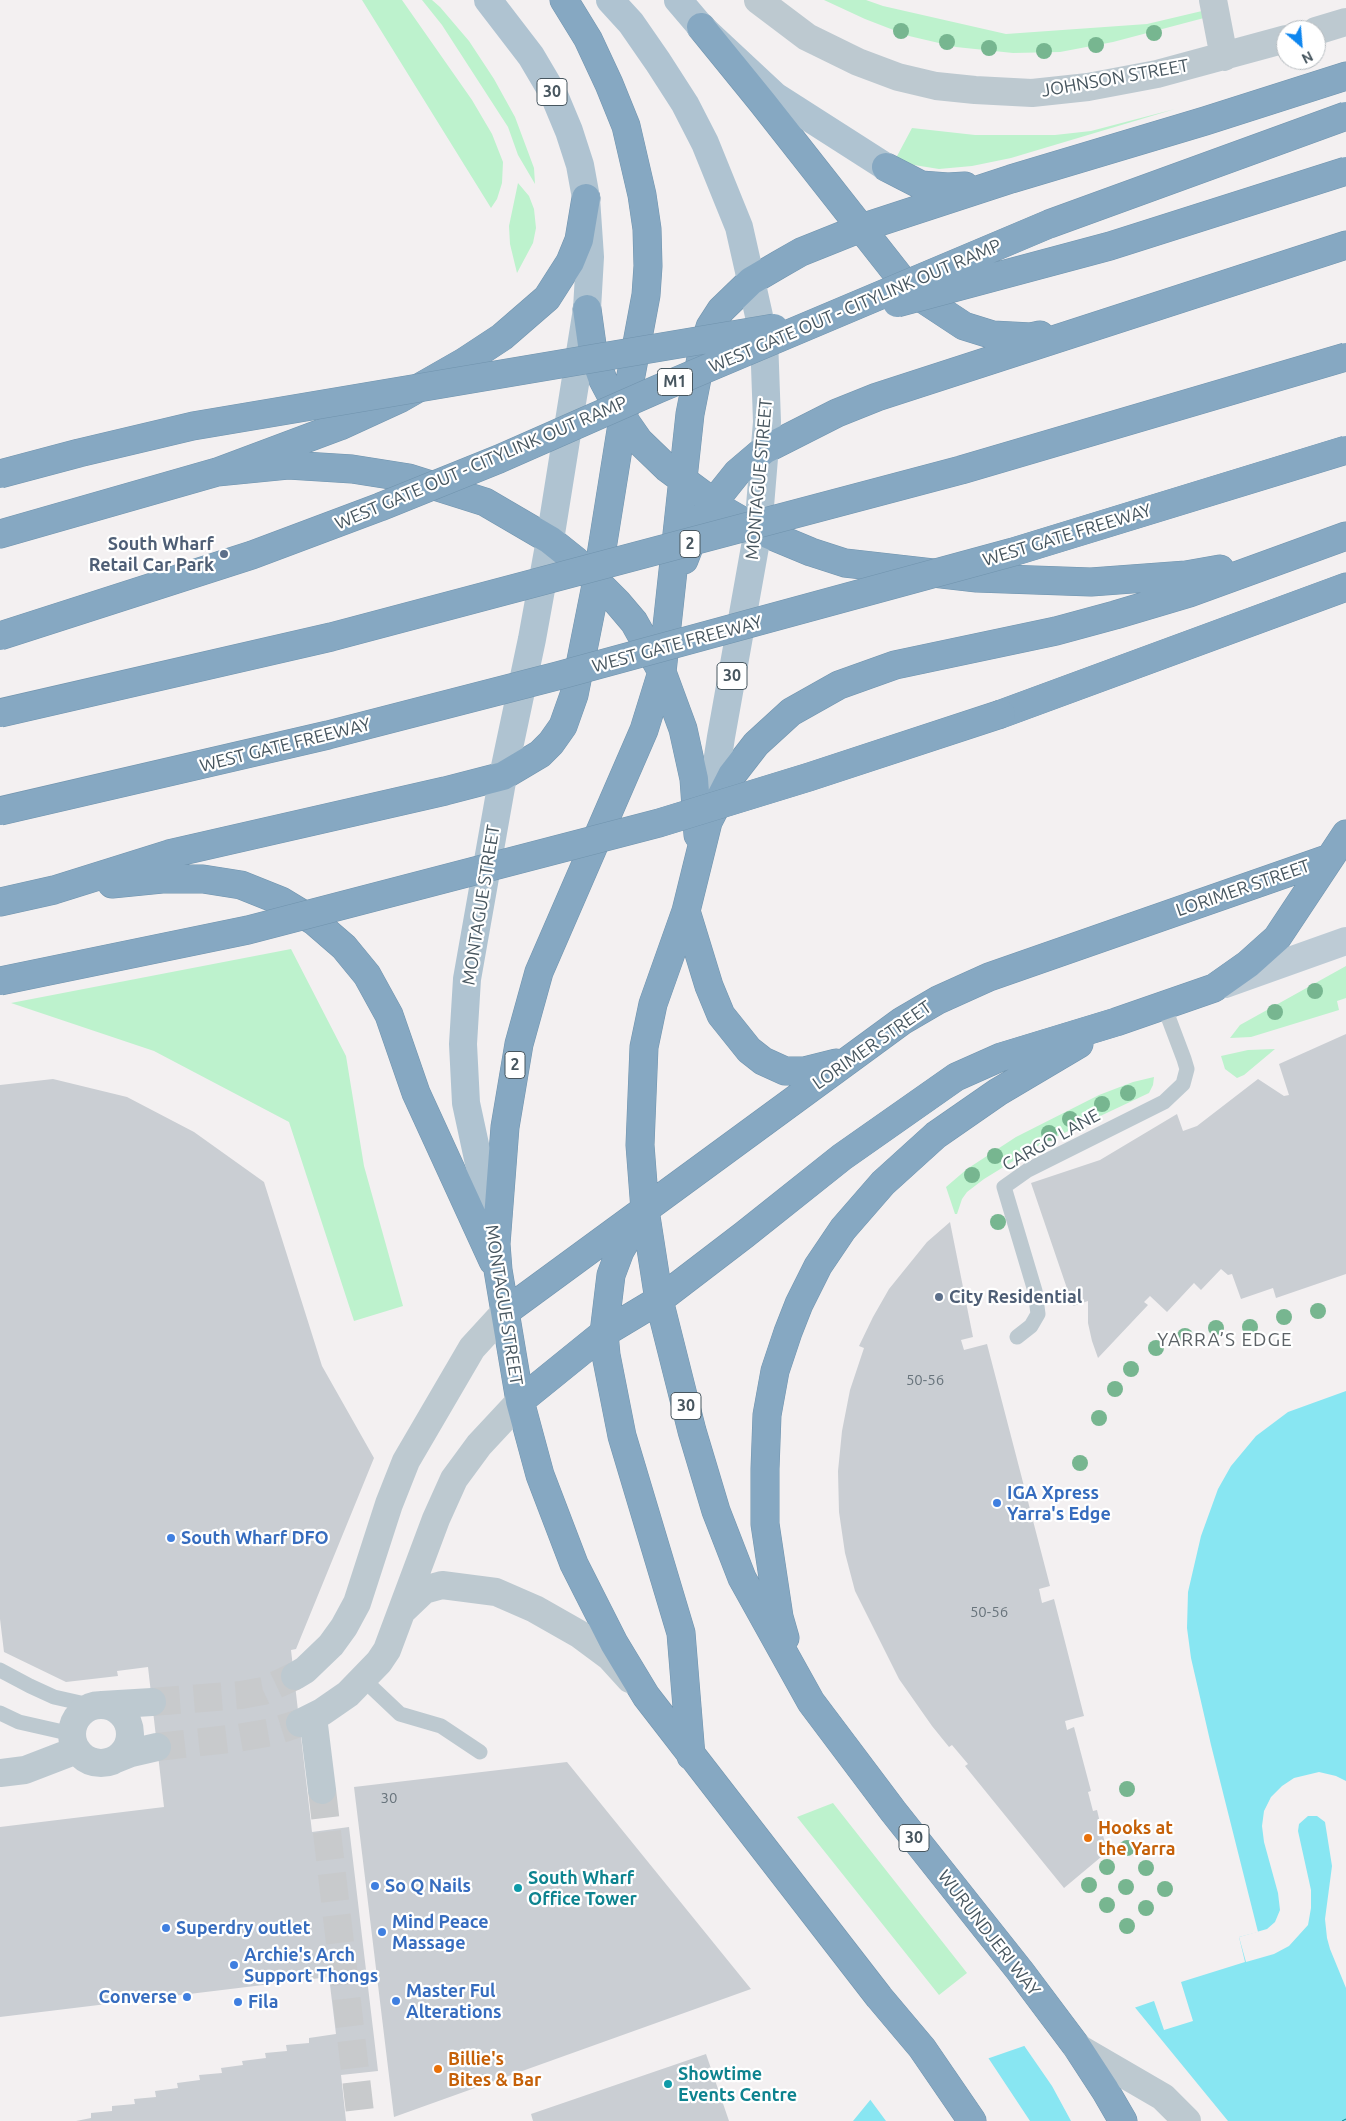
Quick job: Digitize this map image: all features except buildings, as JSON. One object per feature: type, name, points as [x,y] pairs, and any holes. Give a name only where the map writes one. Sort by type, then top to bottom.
[{"type":"highway","points":[[0,902],[54,890],[169,854],[503,776],[540,754],[564,726],[574,695],[597,580],[623,418],[646,295],[647,229],[642,195],[626,126],[610,84],[588,39],[564,0]]},
{"type":"highway","points":[[701,28],[902,280],[917,295],[964,326],[993,335],[1031,337],[1098,324]]},
{"type":"highway","points":[[672,589],[690,414],[702,353],[710,327],[721,310],[751,281],[801,252],[861,228],[1011,179],[1346,76]]},
{"type":"highway","name":"WEST GATE OUT - CITYLINK OUT RAMP","points":[[0,636],[252,555],[380,507],[500,459],[658,389],[1048,224],[1346,116]]},
{"type":"highway","points":[[886,167],[920,185],[948,187],[976,185],[1011,179]]},
{"type":"highway","points":[[0,474],[193,426],[766,330],[875,309],[1110,246],[1346,171]]},
{"type":"highway","points":[[0,534],[217,472],[340,426],[401,398],[464,362],[502,337],[548,298],[570,262],[579,240],[586,198]]},
{"type":"highway","points":[[764,450],[837,413],[877,397],[1346,245]]},
{"type":"highway","points":[[587,309],[593,352],[603,380],[623,418],[639,441],[667,468],[713,503],[758,530],[810,552],[845,563],[978,578],[1091,582],[1186,574],[1285,558]]},
{"type":"highway","points":[[0,713],[331,637],[961,470],[1346,357]]},
{"type":"highway","name":"2","points":[[497,1257],[505,1127],[519,1044],[539,972],[644,730],[662,672],[672,589],[696,529],[713,503],[737,473],[764,450]]},
{"type":"highway","name":"WEST GATE FREEWAY","points":[[0,811],[328,735],[567,674],[1013,552],[1346,450]]},
{"type":"highway","points":[[217,472],[288,465],[352,468],[409,478],[485,502],[550,540],[597,580],[634,622],[662,672],[683,729],[694,779],[698,826],[696,870]]},
{"type":"highway","points":[[708,822],[732,775],[756,744],[791,712],[839,685],[896,665],[1056,631],[1115,615],[1189,593],[1346,536]]},
{"type":"highway","points":[[0,981],[248,930],[659,823],[809,777],[992,717],[1346,587]]},
{"type":"highway","points":[[1283,611],[1346,592]]},
{"type":"highway","name":"MONTAGUE STREET","points":[[708,822],[686,911],[653,1004],[644,1047],[640,1145],[645,1210],[659,1300],[692,1431],[716,1512],[742,1578],[805,1692]]},
{"type":"highway","points":[[520,1401],[604,1334],[659,1300],[744,1236],[842,1156],[956,1077],[1001,1057],[1116,1022],[1214,988],[1248,964],[1277,938],[1338,856],[1346,834]]},
{"type":"highway","name":"LORIMER STREET","points":[[504,1312],[902,1021],[938,1000],[989,977],[1338,856]]},
{"type":"highway","points":[[54,890],[162,879],[203,879],[241,885],[280,901],[314,920],[344,947],[367,974],[389,1015],[416,1093],[497,1257]]},
{"type":"highway","points":[[686,911],[709,986],[721,1015],[749,1050],[763,1061],[785,1071],[804,1071],[822,1068],[854,1056]]},
{"type":"highway","points":[[805,1692],[779,1617],[765,1524],[767,1415],[775,1371],[799,1304],[818,1266],[843,1229],[883,1183],[936,1135],[998,1092],[1116,1022]]},
{"type":"highway","points":[[645,1210],[628,1237],[611,1275],[604,1334],[606,1355],[622,1436],[681,1633],[691,1756]]},
{"type":"highway","name":"MONTAGUE STREET","points":[[497,1257],[504,1312],[520,1401],[543,1484],[574,1564],[614,1644],[646,1696],[691,1756],[873,1989],[922,2048],[972,2121]]},
{"type":"highway","name":"WURUNDJERI WAY","points":[[805,1692],[893,1811],[992,1936],[1077,2048],[1123,2121]]},
{"type":"main road","name":"MONTAGUE STREET","points":[[488,0],[531,56],[554,95],[569,131],[580,165],[586,198],[590,257],[587,309],[550,540],[531,646],[503,776],[467,980],[463,1044],[466,1102],[497,1257]]},
{"type":"main road","name":"MONTAGUE STREET","points":[[610,0],[632,23],[684,104],[705,143],[739,227],[764,338],[767,422],[758,530],[721,737],[708,822]]},
{"type":"main road","points":[[678,0],[701,28],[775,96],[886,167]]},
{"type":"main road","points":[[1214,988],[1346,940]]},
{"type":"street","name":"JOHNSON STREET","points":[[758,0],[807,37],[858,62],[898,76],[936,86],[965,89],[1032,93],[1088,87],[1157,74],[1276,43]]},
{"type":"street","points":[[1213,0],[1224,57]]},
{"type":"street","points":[[1326,28],[1346,22]]},
{"type":"street","points":[[295,1676],[305,1670],[331,1645],[344,1627],[357,1603],[389,1504],[406,1461],[472,1348],[504,1312]]},
{"type":"street","points":[[322,1790],[306,1720],[348,1694],[387,1650],[436,1519],[454,1480],[480,1445],[520,1401]]},
{"type":"street","points":[[403,1610],[424,1590],[442,1585],[496,1592],[535,1609],[579,1634],[610,1658],[646,1696]]},
{"type":"street","points":[[152,1702],[98,1706],[78,1716],[74,1724],[75,1742],[83,1757],[98,1763],[157,1747]]},
{"type":"street","points":[[98,1706],[118,1710],[128,1723],[130,1731],[128,1747],[116,1759]]},
{"type":"street","points":[[0,1773],[25,1770],[75,1742]]},
{"type":"street","points":[[1077,2048],[1163,2097],[1187,2121]]},
{"type":"lane","name":"CARGO LANE","points":[[1017,1337],[1031,1326],[1038,1314],[1035,1291],[1004,1187],[1028,1170],[1164,1102],[1183,1084],[1187,1070],[1164,1006]]},
{"type":"lane","points":[[0,1670],[54,1697],[98,1706]]},
{"type":"lane","points":[[363,1679],[400,1714],[441,1726],[480,1752]]},
{"type":"lane","points":[[0,1713],[75,1742]]},
{"type":"green space","points":[[362,0],[402,0],[472,100],[492,134],[503,162],[502,183],[497,199],[491,208]]},
{"type":"green space","points":[[422,0],[432,0],[440,7],[469,41],[494,79],[515,117],[534,168],[535,184],[518,155],[508,127],[442,25]]},
{"type":"green space","points":[[824,0],[866,0],[883,6],[1006,34],[1147,24],[1202,11],[1204,18],[1113,42],[1060,52],[1013,53],[956,47],[909,36],[865,19]]},
{"type":"green space","points":[[1175,109],[1011,158],[972,166],[939,169],[914,165],[896,158],[912,128],[975,135],[1055,135],[1091,131]]},
{"type":"green space","points":[[518,183],[529,196],[534,209],[536,228],[533,243],[517,273],[510,244],[509,226]]},
{"type":"green space","points":[[291,949],[346,1056],[364,1166],[403,1306],[354,1321],[289,1122],[154,1051],[11,1003]]},
{"type":"green space","points":[[1346,966],[1346,998],[1337,1001],[1339,1010],[1251,1037],[1230,1038],[1240,1025]]},
{"type":"green space","points":[[1275,1049],[1244,1075],[1237,1078],[1225,1069],[1221,1056],[1248,1050]]},
{"type":"green space","points":[[1154,1077],[1149,1093],[1041,1144],[984,1179],[967,1192],[962,1199],[957,1214],[955,1214],[946,1187],[967,1169],[1016,1137],[1099,1095],[1133,1082]]},
{"type":"green space","points":[[833,1803],[967,1973],[939,1995],[797,1817]]},
{"type":"water","points":[[1346,1391],[1346,2121],[853,2121],[871,2099],[1154,2001],[1164,2030],[1193,2021],[1181,1982],[1245,1962],[1239,1937],[1258,1932],[1191,1658],[1187,1628],[1188,1592],[1201,1536],[1218,1489],[1231,1466],[1256,1436],[1288,1412]]},
{"type":"pier","points":[[1319,1772],[1336,1776],[1346,1781],[1346,1988],[1327,1938],[1325,1919],[1332,1866],[1325,1822],[1317,1816],[1308,1816],[1299,1824],[1298,1831],[1311,1890],[1311,1908],[1308,1925],[1289,1946],[1274,1954],[1246,1962],[1239,1937],[1267,1929],[1275,1922],[1280,1910],[1278,1893],[1264,1842],[1262,1826],[1264,1811],[1271,1797],[1282,1786],[1294,1778]]},
{"type":"pier","points":[[1133,2005],[1228,2121],[1071,2121],[1052,2086],[1023,2044]]},
{"type":"pier","points":[[987,2056],[1030,2121],[886,2121],[869,2098]]},
{"type":"ferry route","points":[[1342,2121],[1346,2119]]},
{"type":"tunnel","points":[[152,1702],[241,1695],[263,1691],[295,1676]]},
{"type":"tunnel","points":[[157,1747],[238,1738],[272,1732],[300,1723]]},
{"type":"tunnel","points":[[322,1790],[361,2121]]},
{"type":"place","name":"South Wharf Retail Car Park","points":[[224,554]]},
{"type":"place","name":"City Residential","points":[[939,1297]]},
{"type":"place","name":"IGA Xpress Yarra's Edge","points":[[997,1503]]},
{"type":"place","name":"South Wharf DFO","points":[[171,1538]]},
{"type":"place","name":"Hooks at the Yarra","points":[[1088,1838]]},
{"type":"place","name":"So Q Nails","points":[[375,1886]]},
{"type":"place","name":"South Wharf Office Tower","points":[[518,1888]]},
{"type":"place","name":"Superdry outlet","points":[[166,1928]]},
{"type":"place","name":"Mind Peace Massage","points":[[382,1932]]},
{"type":"place","name":"Archie's Arch Support Thongs","points":[[234,1965]]},
{"type":"place","name":"Converse","points":[[187,1997]]},
{"type":"place","name":"Master Ful Alterations","points":[[396,2001]]},
{"type":"place","name":"Fila","points":[[238,2002]]},
{"type":"place","name":"Billie's Bites & Bar","points":[[438,2069]]},
{"type":"place","name":"Showtime Events Centre","points":[[668,2084]]},
{"type":"district","name":"YARRA’S EDGE","points":[[1225,1340]]}]
